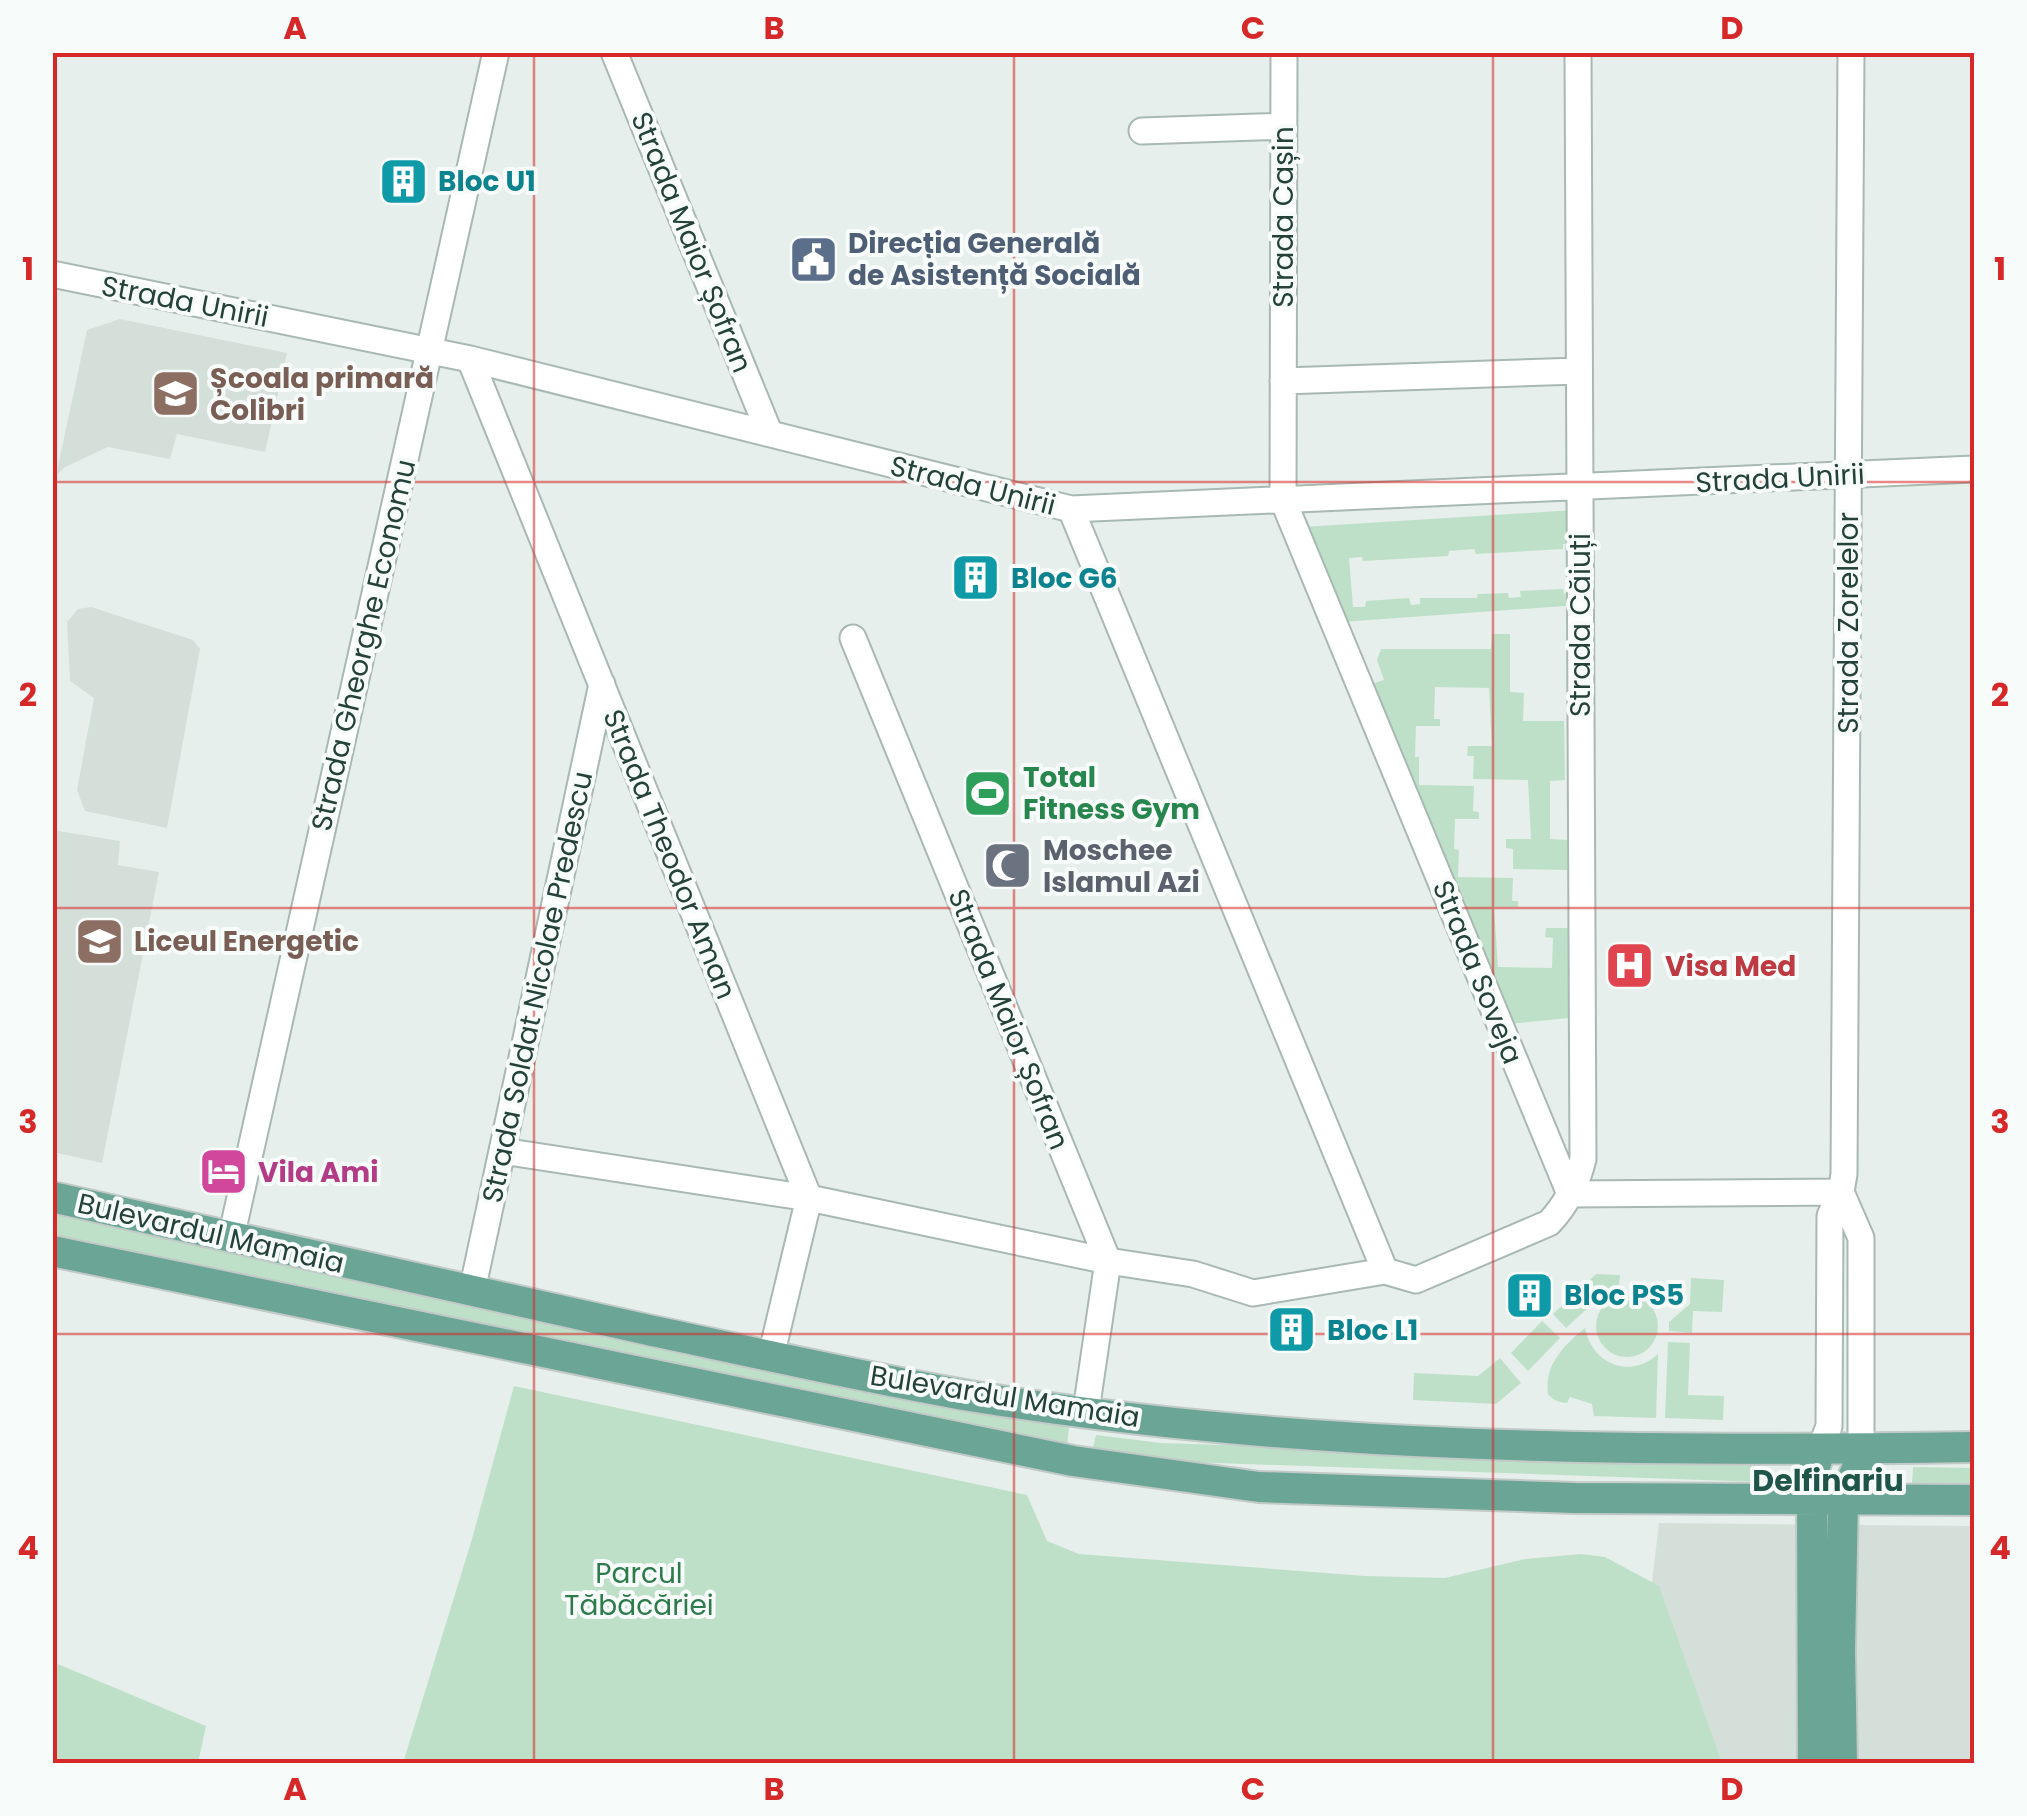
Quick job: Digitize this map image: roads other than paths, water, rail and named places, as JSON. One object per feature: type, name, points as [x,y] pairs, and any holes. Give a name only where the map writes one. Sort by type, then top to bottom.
[{"type":"main road","name":"Bulevardul Mamaia","points":[[52,1197],[771,1356],[970,1396],[1265,1432],[1687,1450],[1974,1447]]},
{"type":"main road","name":"Bulevardul Mamaia","points":[[52,1251],[1073,1461],[1259,1487],[1465,1496],[1974,1500]]},
{"type":"main road","points":[[1813,1764],[1827,1500],[1860,1462],[1861,1449]]},
{"type":"main road","points":[[1820,1450],[1812,1476],[1827,1500],[1840,1651],[1842,1764]]},
{"type":"street","name":"Strada Gheorghe Economu","points":[[230,1238],[496,52]]},
{"type":"street","name":"Strada Maior Șofran","points":[[614,52],[769,432]]},
{"type":"street","name":"Strada Cașin","points":[[1283,500],[1284,52]]},
{"type":"street","name":"Strada Căiuți","points":[[1570,1194],[1583,1159],[1578,52]]},
{"type":"street","name":"Strada Zorelelor","points":[[1820,1450],[1828,1426],[1830,1216],[1840,1192],[1844,1136],[1851,52]]},
{"type":"street","points":[[1142,132],[1284,126]]},
{"type":"street","name":"Strada Unirii","points":[[52,274],[470,358],[1071,510],[1974,468]]},
{"type":"street","name":"Strada Theodor Aman","points":[[470,358],[809,1198]]},
{"type":"street","points":[[1283,381],[1579,371]]},
{"type":"street","name":"Strada Soveja","points":[[1283,500],[1570,1194]]},
{"type":"street","points":[[1071,510],[1384,1270]]},
{"type":"street","name":"Strada Maior Șofran","points":[[853,638],[1108,1261]]},
{"type":"street","name":"Strada Soldat Nicolae Predescu","points":[[472,1291],[602,684]]},
{"type":"street","points":[[502,1151],[809,1198],[1108,1261],[1193,1274],[1253,1292],[1384,1270],[1416,1280],[1548,1223],[1562,1210],[1570,1194],[1840,1192]]},
{"type":"street","name":"Strada Zorelelor","points":[[1840,1192],[1861,1238],[1861,1449]]},
{"type":"street","points":[[771,1356],[809,1198]]},
{"type":"street","points":[[1086,1411],[1108,1261]]},
{"type":"place","name":"Bloc U1","points":[[403,181]]},
{"type":"place","name":"Direcția Generală de Asistență Socială","points":[[813,259]]},
{"type":"place","name":"Școala primară Colibri","points":[[175,394]]},
{"type":"place","name":"Bloc G6","points":[[976,578]]},
{"type":"place","name":"Total Fitness Gym","points":[[988,793]]},
{"type":"place","name":"Moschee Islamul Azi","points":[[1008,866]]},
{"type":"place","name":"Liceul Energetic","points":[[99,941]]},
{"type":"place","name":"Visa Med","points":[[1630,966]]},
{"type":"place","name":"Vila Ami","points":[[223,1172]]},
{"type":"place","name":"Bloc PS5","points":[[1529,1295]]},
{"type":"place","name":"Bloc L1","points":[[1292,1330]]},
{"type":"district","name":"Delfinariu","points":[[1828,1481]]},
{"type":"park label","name":"Parcul Tăbăcăriei","points":[[639,1589]]}]
